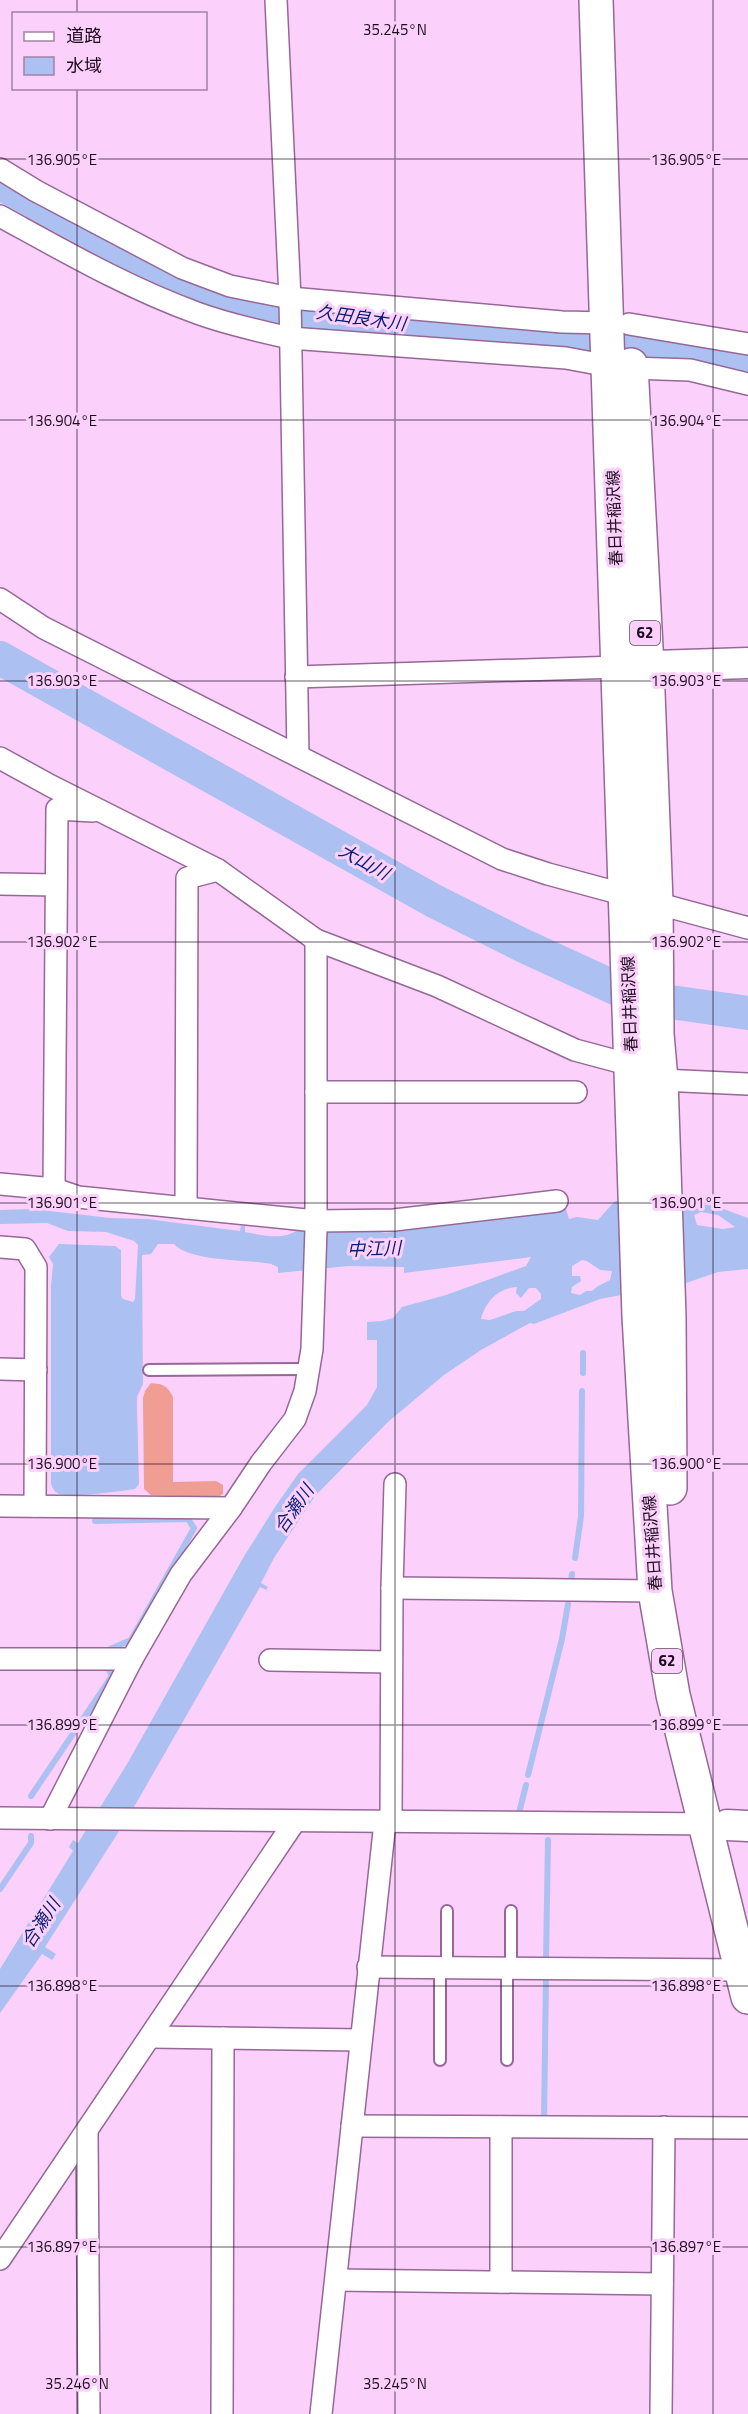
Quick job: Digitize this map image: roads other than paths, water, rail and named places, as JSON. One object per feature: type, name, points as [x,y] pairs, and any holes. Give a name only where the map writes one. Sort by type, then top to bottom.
[{"type":"main road","name":"春日井稲沢線","points":[[596,0],[618,327],[633,666],[641,898],[639,1044],[648,1117],[654,1316],[655,1591],[673,1695],[726,1825],[744,1983]]},
{"type":"main road","name":"春日井稲沢線","points":[[618,327],[619,0]]},
{"type":"main road","name":"春日井稲沢線","points":[[639,1044],[661,1080],[648,1117]]},
{"type":"main road","name":"春日井稲沢線","points":[[654,1316],[669,1469],[677,1591],[693,1692],[748,1910]]},
{"type":"street","points":[[276,0],[290,298],[298,755]]},
{"type":"street","points":[[0,169],[36,191],[182,268],[230,286],[290,298],[618,327],[748,344]]},
{"type":"street","points":[[0,216],[146,292],[197,313],[248,329],[290,337],[690,370],[748,384]]},
{"type":"street","points":[[0,599],[44,628],[502,859],[548,874],[748,928]]},
{"type":"street","points":[[296,677],[748,663]]},
{"type":"street","points":[[0,758],[218,870],[316,940],[437,986],[575,1050],[639,1044]]},
{"type":"street","points":[[54,1189],[57,809],[103,811]]},
{"type":"street","points":[[186,1208],[187,878],[218,870]]},
{"type":"street","points":[[0,884],[56,885]]},
{"type":"street","points":[[58,1819],[132,1659],[181,1574],[231,1508],[261,1462],[295,1419],[304,1391],[312,1349],[316,1225],[316,940]]},
{"type":"street","points":[[661,1080],[748,1084]]},
{"type":"street","points":[[316,1092],[576,1092]]},
{"type":"street","points":[[0,1184],[54,1189],[78,1197],[316,1225],[394,1220],[557,1201]]},
{"type":"street","points":[[0,1247],[25,1249],[36,1267],[35,1506]]},
{"type":"street","points":[[0,1369],[36,1370]]},
{"type":"street","points":[[321,2414],[360,2040],[388,1822],[395,1484]]},
{"type":"street","points":[[0,1506],[231,1508]]},
{"type":"street","points":[[392,1588],[655,1591]]},
{"type":"street","points":[[0,1659],[132,1659]]},
{"type":"street","points":[[270,1659],[391,1662]]},
{"type":"street","points":[[0,1818],[726,1825]]},
{"type":"street","points":[[0,2259],[295,1821]]},
{"type":"street","points":[[369,1967],[509,1968],[744,1983]]},
{"type":"street","points":[[151,2037],[360,2040]]},
{"type":"street","points":[[222,2414],[223,2038]]},
{"type":"street","points":[[352,2126],[748,2128]]},
{"type":"street","points":[[501,2127],[501,2282]]},
{"type":"street","points":[[661,2414],[664,2127]]},
{"type":"street","points":[[87,2131],[89,2414]]},
{"type":"street","points":[[336,2280],[662,2284]]},
{"type":"lane","points":[[149,1370],[308,1369]]},
{"type":"lane","points":[[440,2060],[447,1911]]},
{"type":"lane","points":[[507,2060],[511,1911]]},
{"type":"water","points":[[615,1201],[703,1204],[718,1207],[748,1218],[748,1269],[718,1272],[686,1283],[600,1299],[534,1324],[530,1323],[481,1350],[444,1375],[388,1422],[315,1496],[274,1558],[261,1583],[268,1587],[266,1590],[260,1587],[130,1814],[45,1947],[56,1954],[52,1960],[42,1954],[0,2013],[0,1969],[73,1851],[69,1847],[73,1840],[78,1843],[127,1764],[243,1558],[275,1507],[298,1474],[367,1405],[377,1387],[377,1340],[367,1340],[367,1322],[393,1318],[402,1307],[446,1295],[526,1266],[531,1257],[404,1273],[404,1267],[348,1266],[278,1273],[278,1267],[271,1264],[205,1257],[182,1250],[174,1244],[158,1244],[151,1254],[142,1255],[143,1384],[137,1397],[139,1484],[135,1489],[66,1495],[56,1492],[51,1483],[53,1264],[49,1257],[59,1244],[115,1246],[121,1250],[121,1296],[133,1302],[138,1245],[134,1241],[106,1232],[68,1231],[47,1223],[0,1224],[0,1210],[33,1209],[110,1218],[147,1219],[240,1231],[241,1226],[245,1226],[245,1232],[272,1236],[285,1235],[297,1230],[385,1233],[527,1216],[528,1212],[562,1207],[566,1209],[569,1219],[577,1217],[598,1220]],"holes":[[[701,1212],[718,1215],[735,1227],[723,1229],[697,1225],[694,1215]],[[582,1260],[587,1261],[600,1270],[612,1271],[610,1280],[592,1291],[586,1291],[580,1295],[571,1293],[572,1287],[581,1281],[580,1276],[572,1276],[572,1266]],[[517,1287],[516,1293],[521,1298],[529,1288],[536,1288],[541,1294],[541,1299],[524,1311],[516,1311],[490,1320],[481,1319],[493,1297]]]},
{"type":"waterway","name":"久田良木川","points":[[0,183],[179,280],[220,296],[304,312],[358,317],[381,323],[655,349],[748,361]]},
{"type":"waterway","name":"大山川","points":[[0,658],[434,901],[524,946],[635,997],[748,1013]]},
{"type":"waterway","points":[[583,1353],[583,1373]]},
{"type":"waterway","points":[[575,1558],[581,1516],[582,1391]]},
{"type":"waterway","points":[[95,1521],[188,1519],[194,1528],[131,1640],[110,1649]]},
{"type":"waterway","points":[[571,1581],[572,1574]]},
{"type":"waterway","points":[[528,1775],[562,1639],[568,1604]]},
{"type":"waterway","points":[[31,1796],[112,1676],[108,1668]]},
{"type":"waterway","points":[[519,1813],[526,1785]]},
{"type":"waterway","points":[[0,1889],[31,1843],[31,1836]]},
{"type":"waterway","points":[[546,1961],[548,1840]]},
{"type":"waterway","points":[[544,2121],[546,1978]]},
{"type":"water label","name":"中江川","points":[[374,1249]]},
{"type":"water label","name":"合瀬川","points":[[294,1509]]},
{"type":"water label","name":"合瀬川","points":[[41,1923]]}]
